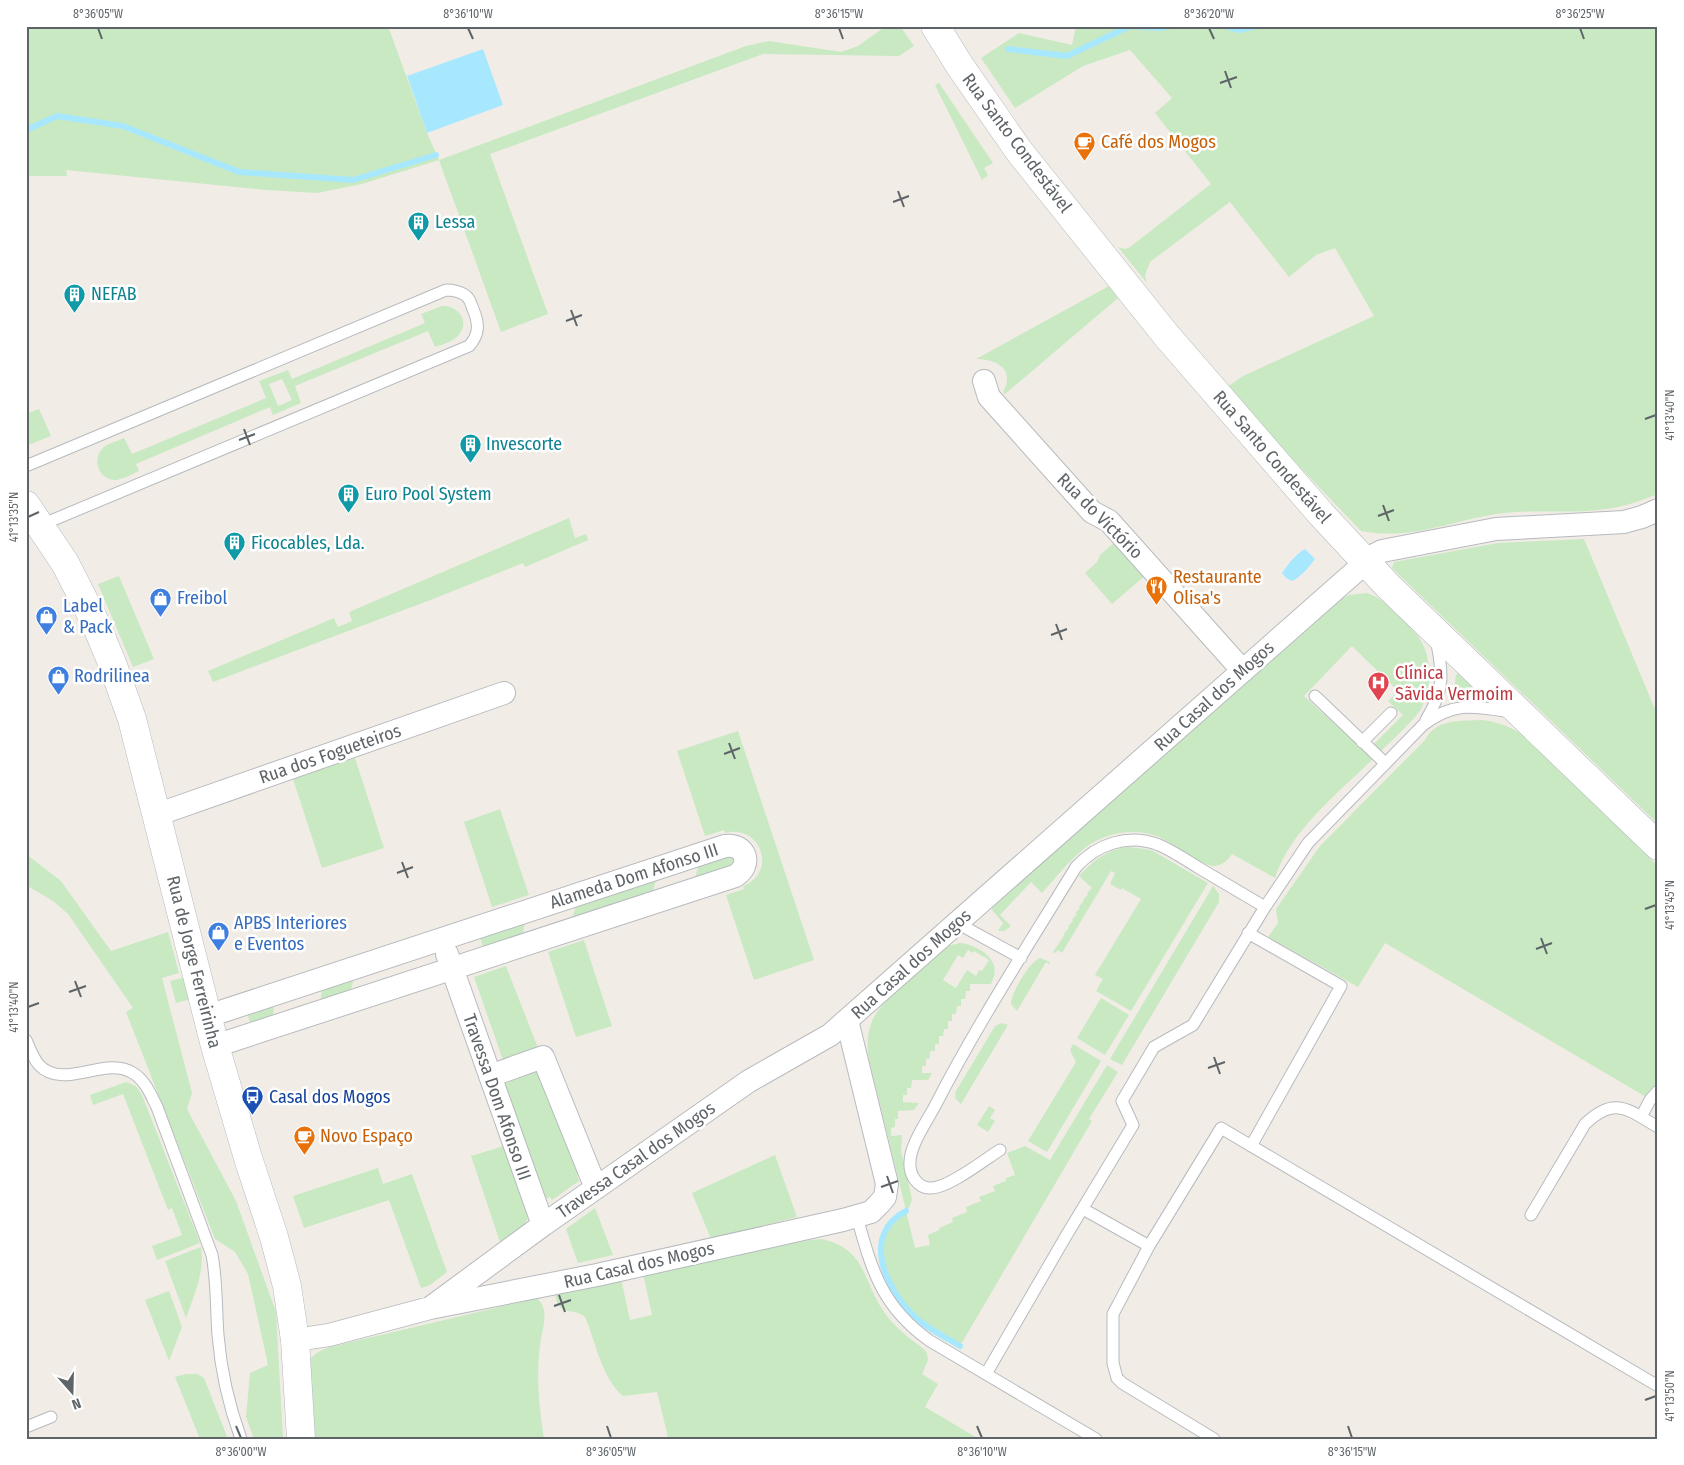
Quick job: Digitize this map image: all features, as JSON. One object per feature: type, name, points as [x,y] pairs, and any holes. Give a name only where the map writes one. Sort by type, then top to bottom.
[{"type":"street","name":"Rua Santo Condestável","points":[[935,26],[960,66],[1019,151],[1142,305],[1302,492],[1365,562],[1658,846]]},
{"type":"street","name":"Rua do Victório","points":[[984,381],[987,394],[996,405],[1092,512],[1109,522],[1243,670]]},
{"type":"street","name":"Rua Casal dos Mogos","points":[[295,1340],[329,1335],[430,1308],[597,1275],[857,1217],[871,1212],[885,1197],[887,1184],[847,1020],[1365,562],[1382,551],[1496,529],[1624,522],[1658,510]]},
{"type":"street","name":"Rua de Jorge Ferreirinha","points":[[34,515],[65,563],[95,622],[132,719],[215,1046],[279,1256],[295,1340],[301,1439]]},
{"type":"street","name":"Rua dos Fogueteiros","points":[[156,816],[504,693]]},
{"type":"street","name":"Alameda Dom Afonso III","points":[[208,1016],[725,846],[737,847],[745,856],[745,866],[735,876],[215,1046]]},
{"type":"street","points":[[442,939],[452,968]]},
{"type":"street","name":"Travessa Dom Afonso III","points":[[452,968],[543,1225]]},
{"type":"street","name":"Travessa Casal dos Mogos","points":[[430,1308],[543,1225],[749,1081],[830,1035],[847,1020]]},
{"type":"street","points":[[490,1076],[543,1057],[596,1188]]},
{"type":"lane","points":[[26,466],[446,290],[453,290],[470,300],[478,322],[479,328],[474,341],[469,346],[34,515]]},
{"type":"lane","points":[[1423,725],[1432,711],[1440,690],[1441,665],[1435,631]]},
{"type":"lane","points":[[1315,696],[1385,763]]},
{"type":"lane","points":[[986,1374],[1133,1125],[1122,1101],[1154,1047],[1193,1025],[1265,907],[1314,835],[1423,725],[1436,715],[1449,709],[1464,707],[1485,708],[1522,714]]},
{"type":"lane","points":[[1362,742],[1391,713]]},
{"type":"lane","points":[[1000,1150],[943,1187],[930,1189],[919,1185],[912,1175],[910,1162],[913,1148],[947,1082],[1076,868],[1085,858],[1096,850],[1120,841],[1132,840],[1158,845],[1265,907]]},
{"type":"lane","points":[[957,923],[1021,958]]},
{"type":"lane","points":[[1248,934],[1341,986],[1252,1146]]},
{"type":"lane","points":[[26,1040],[35,1059],[40,1066],[48,1071],[58,1074],[120,1068],[132,1072],[143,1082],[150,1094],[157,1107],[212,1254],[215,1270],[220,1364],[225,1389],[241,1439]]},
{"type":"lane","points":[[1641,1117],[1650,1100],[1658,1091]]},
{"type":"lane","points":[[1531,1215],[1585,1124],[1592,1117],[1609,1108],[1617,1107],[1628,1109],[1658,1127]]},
{"type":"lane","points":[[1214,1439],[1128,1388],[1117,1378],[1114,1371],[1113,1314],[1149,1246],[1221,1128],[1658,1386]]},
{"type":"lane","points":[[1083,1208],[1149,1246]]},
{"type":"lane","points":[[857,1217],[875,1274],[889,1302],[915,1331],[1096,1439]]},
{"type":"lane","points":[[26,1427],[51,1417]]},
{"type":"green space","points":[[26,26],[388,26],[427,133],[439,160],[362,184],[317,193],[266,190],[66,170],[67,176],[26,176]]},
{"type":"green space","points":[[886,26],[900,26],[914,46],[899,56],[763,54],[490,154],[548,314],[501,332],[439,160],[746,46],[769,41],[841,52],[858,46]]},
{"type":"green space","points":[[1076,26],[1658,26],[1658,494],[1618,507],[1590,511],[1504,513],[1417,531],[1381,533],[1361,531],[1227,387],[1243,376],[1374,316],[1335,248],[1316,255],[1289,277],[1230,202],[1150,262],[1145,275],[1147,283],[1118,247],[1125,249],[1130,247],[1211,184],[1155,113],[1172,98],[1130,50],[1083,66],[1015,108],[981,58],[1019,33],[1072,45]]},
{"type":"green space","points":[[939,83],[993,163],[984,168],[988,175],[982,180],[935,85]]},
{"type":"green space","points":[[1109,286],[1118,298],[1005,394],[1003,392],[1007,377],[1002,367],[997,363],[976,359]]},
{"type":"green space","points":[[447,306],[460,314],[463,328],[455,338],[442,345],[435,347],[428,331],[295,386],[301,403],[273,415],[270,407],[136,464],[139,471],[125,478],[110,479],[101,473],[97,463],[99,453],[110,443],[124,438],[132,454],[266,398],[259,381],[288,370],[292,379],[425,323],[421,314]],"holes":[[[282,379],[292,400],[278,406],[269,384]]]},
{"type":"green space","points":[[39,409],[51,436],[26,446],[26,414]]},
{"type":"green space","points":[[569,518],[575,538],[586,534],[588,540],[525,567],[523,563],[213,682],[208,671],[334,618],[338,627],[352,621],[349,612]]},
{"type":"green space","points":[[1584,539],[1654,707],[1658,706],[1658,824],[1392,568],[1394,562],[1498,543]]},
{"type":"green space","points":[[1116,541],[1146,575],[1112,604],[1085,573],[1097,562],[1100,555]]},
{"type":"green space","points":[[119,576],[154,659],[133,667],[98,584]]},
{"type":"green space","points":[[1367,593],[1387,605],[1414,631],[1422,643],[1426,652],[1429,673],[1429,684],[1424,704],[1406,727],[1381,751],[1374,744],[1403,715],[1388,701],[1398,691],[1352,646],[1304,696],[1373,759],[1303,829],[1291,845],[1275,878],[1232,854],[1224,863],[1212,866],[1199,861],[1161,838],[1142,833],[1122,833],[1102,838],[1085,848],[1042,893],[1031,882],[1000,915],[1011,926],[1004,931],[998,931],[1003,923],[992,910],[992,907],[1342,599],[1349,595]]},
{"type":"green space","points":[[1458,673],[1477,690],[1478,693],[1453,694]]},
{"type":"green space","points":[[1481,720],[1504,725],[1524,736],[1658,866],[1658,1104],[1385,943],[1358,987],[1268,937],[1278,923],[1276,909],[1320,846],[1430,733],[1435,728],[1449,722]]},
{"type":"green space","points":[[738,731],[814,960],[754,980],[726,895],[744,889],[743,886],[754,880],[760,871],[761,851],[756,842],[748,835],[738,832],[725,833],[724,830],[705,836],[677,751]]},
{"type":"green space","points":[[355,758],[384,848],[322,868],[293,779]]},
{"type":"green space","points":[[500,809],[529,895],[492,907],[464,822]]},
{"type":"green space","points":[[1128,847],[1153,851],[1208,883],[1131,1011],[1096,991],[1103,979],[1095,975],[1141,899],[1122,888],[1121,890],[1110,884],[1115,873],[1111,871],[1062,953],[1058,950],[1055,953],[1053,952],[1077,914],[1075,913],[1080,908],[1079,906],[1092,888],[1079,876],[1090,865],[1107,853]]},
{"type":"green space","points":[[26,855],[61,881],[111,951],[168,932],[179,973],[162,978],[192,1093],[187,1109],[236,1201],[276,1312],[283,1439],[254,1439],[246,1417],[250,1373],[268,1365],[248,1274],[235,1252],[215,1239],[126,1012],[133,1008],[68,914],[53,901],[26,885]]},
{"type":"green space","points":[[731,855],[733,859],[732,868],[695,878],[700,861]]},
{"type":"green space","points":[[657,875],[652,896],[571,922],[577,902]]},
{"type":"green space","points":[[1213,886],[1219,894],[1219,902],[1122,1065],[1110,1059]]},
{"type":"green space","points":[[525,922],[522,939],[484,951],[479,934]]},
{"type":"green space","points":[[584,940],[612,1026],[576,1037],[548,952]]},
{"type":"green space","points":[[963,943],[982,951],[990,958],[995,970],[991,984],[970,984],[970,991],[966,991],[965,999],[961,999],[961,1006],[957,1006],[956,1014],[952,1014],[952,1021],[948,1021],[948,1029],[944,1029],[943,1036],[939,1036],[939,1044],[935,1044],[935,1051],[930,1051],[930,1058],[926,1059],[926,1066],[922,1066],[922,1073],[932,1073],[928,1080],[912,1080],[911,1088],[907,1088],[907,1095],[903,1095],[903,1102],[919,1103],[914,1110],[898,1111],[895,1127],[891,1128],[891,1136],[902,1135],[901,1151],[912,1199],[906,1211],[915,1248],[930,1245],[928,1235],[953,1222],[952,1218],[967,1212],[966,1207],[981,1201],[979,1197],[995,1191],[993,1186],[1015,1175],[1007,1153],[1025,1146],[1050,1160],[1107,1065],[1118,1072],[1089,1119],[1092,1121],[960,1346],[937,1333],[915,1317],[904,1305],[887,1278],[882,1248],[885,1234],[893,1221],[906,1210],[869,1059],[868,1045],[871,1023],[883,1005],[899,988],[947,946]],"holes":[[[968,950],[973,953],[974,951],[989,960],[982,971],[979,970],[976,976],[967,970],[956,988],[943,980],[958,955],[963,958]]]},
{"type":"green space","points":[[1040,958],[1050,962],[1049,964],[1046,962],[1017,1011],[1011,1004],[1014,993],[1026,971]]},
{"type":"green space","points":[[506,966],[538,1048],[503,1060],[474,977]]},
{"type":"green space","points":[[186,977],[192,999],[176,1003],[170,981]]},
{"type":"green space","points":[[354,977],[350,995],[320,1002],[323,985]]},
{"type":"green space","points":[[1101,998],[1129,1015],[1105,1055],[1077,1038]]},
{"type":"green space","points":[[274,1001],[273,1021],[252,1027],[246,1011]]},
{"type":"green space","points":[[1002,1023],[1008,1025],[961,1104],[955,1098],[956,1091],[995,1026]]},
{"type":"green space","points":[[1073,1044],[1101,1061],[1047,1152],[1028,1141],[1076,1062],[1070,1050]]},
{"type":"green space","points":[[537,1071],[581,1174],[577,1175],[579,1181],[552,1200],[550,1197],[545,1199],[504,1084]]},
{"type":"green space","points":[[126,1082],[136,1086],[142,1095],[200,1243],[157,1260],[152,1246],[182,1235],[172,1208],[168,1210],[123,1094],[93,1105],[90,1095]]},
{"type":"green space","points":[[989,1106],[995,1110],[990,1118],[995,1121],[988,1132],[977,1125]]},
{"type":"green space","points":[[504,1146],[528,1218],[524,1225],[500,1242],[471,1156]]},
{"type":"green space","points":[[775,1155],[797,1217],[711,1239],[692,1193]]},
{"type":"green space","points":[[378,1168],[383,1184],[412,1174],[447,1272],[430,1285],[421,1288],[389,1200],[304,1228],[293,1196]]},
{"type":"green space","points":[[595,1208],[613,1255],[578,1263],[566,1229]]},
{"type":"green space","points":[[822,1239],[837,1244],[857,1260],[887,1316],[927,1353],[928,1360],[922,1374],[938,1384],[925,1407],[979,1439],[665,1439],[668,1437],[657,1392],[623,1396],[616,1389],[604,1370],[585,1317],[560,1307],[555,1294],[621,1279],[630,1320],[652,1315],[643,1274],[809,1240]]},
{"type":"green space","points":[[201,1247],[200,1274],[186,1318],[165,1261]]},
{"type":"green space","points":[[169,1291],[182,1327],[169,1361],[145,1300]]},
{"type":"green space","points":[[537,1298],[544,1309],[538,1380],[544,1439],[313,1439],[309,1363],[318,1352],[330,1347]]},
{"type":"green space","points":[[197,1374],[204,1378],[228,1439],[200,1439],[175,1377]]},
{"type":"water","points":[[483,49],[503,105],[427,133],[407,76]]},
{"type":"water","points":[[1305,549],[1315,559],[1305,572],[1292,581],[1286,578],[1282,573],[1292,560]]},
{"type":"waterway","points":[[1008,49],[1067,56],[1130,26],[1161,28],[1168,26]]},
{"type":"waterway","points":[[1225,26],[1239,30],[1257,26]]},
{"type":"waterway","points":[[26,130],[57,116],[123,126],[239,172],[353,180],[436,155]]},
{"type":"waterway","points":[[906,1211],[892,1221],[884,1234],[881,1248],[882,1263],[887,1278],[904,1306],[915,1317],[960,1346]]},
{"type":"place","name":"Café dos Mogos","points":[[1085,161]]},
{"type":"place","name":"Lessa","points":[[419,241]]},
{"type":"place","name":"NEFAB","points":[[75,313]]},
{"type":"place","name":"Invescorte","points":[[470,463]]},
{"type":"place","name":"Euro Pool System","points":[[349,513]]},
{"type":"place","name":"Ficocables, Lda.","points":[[235,562]]},
{"type":"place","name":"Restaurante Olisa's","points":[[1157,606]]},
{"type":"place","name":"Freibol","points":[[161,617]]},
{"type":"place","name":"Label & Pack","points":[[47,635]]},
{"type":"place","name":"Rodrilinea","points":[[58,695]]},
{"type":"place","name":"Clínica Sãvida Vermoim","points":[[1379,702]]},
{"type":"place","name":"APBS Interiores e Eventos","points":[[218,952]]},
{"type":"place","name":"Casal dos Mogos","points":[[253,1116]]},
{"type":"place","name":"Novo Espaço","points":[[304,1155]]}]
